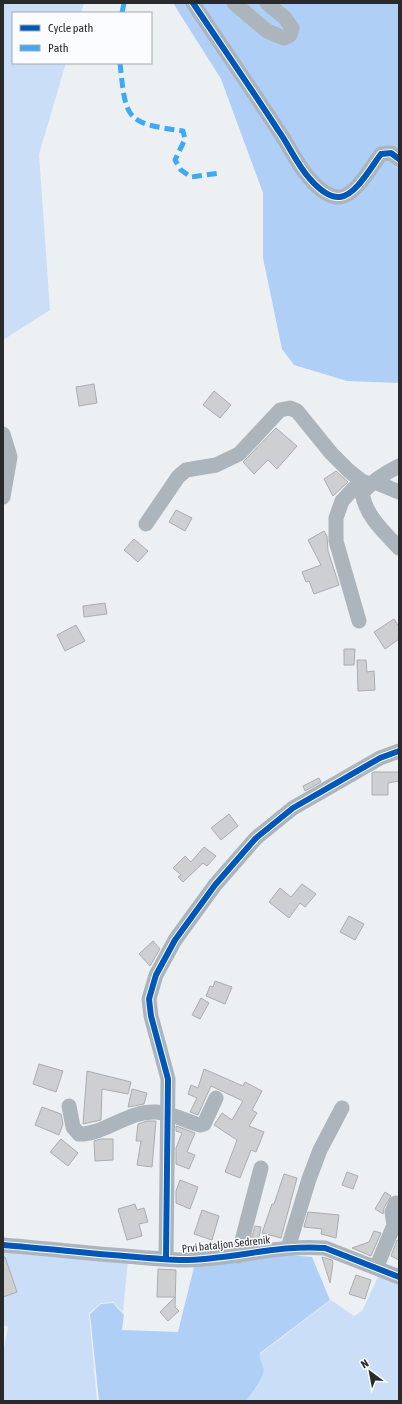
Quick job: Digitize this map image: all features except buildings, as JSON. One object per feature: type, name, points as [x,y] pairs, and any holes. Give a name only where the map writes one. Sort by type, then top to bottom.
[{"type":"street","points":[[193,3],[284,138],[308,177],[320,189],[330,196],[339,197],[348,195],[356,188],[381,154],[391,153],[399,159]]},
{"type":"street","points":[[234,3],[273,34],[284,38],[290,35],[292,28],[285,18],[267,3]]},
{"type":"street","points":[[146,524],[178,477],[186,470],[216,465],[239,454],[280,410],[290,408],[297,411],[331,453],[349,471],[369,483],[399,492]]},
{"type":"street","points":[[3,434],[10,457],[3,497]]},
{"type":"street","points":[[359,621],[336,541],[336,518],[342,501],[353,489],[369,483],[399,466]]},
{"type":"street","points":[[369,483],[362,493],[364,506],[382,531],[399,548]]},
{"type":"street","points":[[166,1258],[168,1079],[151,1016],[149,998],[152,984],[175,940],[215,885],[256,838],[275,821],[294,808],[380,758],[399,751]]},
{"type":"street","points":[[69,1106],[74,1127],[79,1134],[88,1134],[141,1115],[154,1112],[167,1113],[200,1125],[204,1124],[216,1098]]},
{"type":"street","points":[[288,1248],[309,1179],[320,1150],[342,1108]]},
{"type":"street","name":"Prvi bataljon Sedrenik","points":[[238,1256],[260,1168]]},
{"type":"street","points":[[376,1268],[394,1225],[392,1212],[396,1203]]},
{"type":"street","name":"Prvi bataljon Sedrenik","points":[[3,1245],[179,1260],[238,1256],[288,1248],[325,1248],[399,1277]]},
{"type":"shaded area","points":[[3,3],[84,3],[81,12],[12,12],[12,64],[66,64],[39,154],[50,310],[3,340]]},
{"type":"shaded area","points":[[173,3],[399,3],[399,383],[347,381],[294,365],[282,349],[263,258],[263,193],[221,79]]},
{"type":"shaded area","points":[[3,1249],[128,1261],[123,1312],[113,1302],[101,1303],[89,1313],[97,1401],[3,1401],[3,1354],[8,1327],[3,1325]]},
{"type":"shaded area","points":[[290,1255],[312,1257],[330,1300],[260,1353],[260,1358],[264,1369],[262,1378],[246,1401],[99,1401],[90,1314],[101,1304],[113,1303],[124,1315],[122,1330],[178,1332],[194,1267]]},
{"type":"shaded area","points":[[378,1277],[399,1283],[399,1401],[246,1401],[262,1378],[264,1367],[260,1354],[331,1300],[354,1316],[362,1311]]},
{"type":"marked path","points":[[122,12],[124,3]]},
{"type":"marked path","points":[[120,64],[124,97],[127,107],[132,115],[139,121],[150,125],[183,131],[185,139],[175,160],[181,170],[191,177],[220,173]]},
{"type":"cycle path","points":[[193,3],[282,136],[301,168],[319,188],[331,196],[340,197],[346,195],[357,186],[381,154],[391,153],[399,159]]},
{"type":"cycle path","points":[[166,1258],[168,1079],[151,1016],[149,999],[156,975],[175,940],[215,885],[256,838],[293,808],[380,758],[399,751]]},
{"type":"cycle path","points":[[3,1245],[179,1260],[216,1258],[288,1248],[325,1248],[399,1277]]}]
